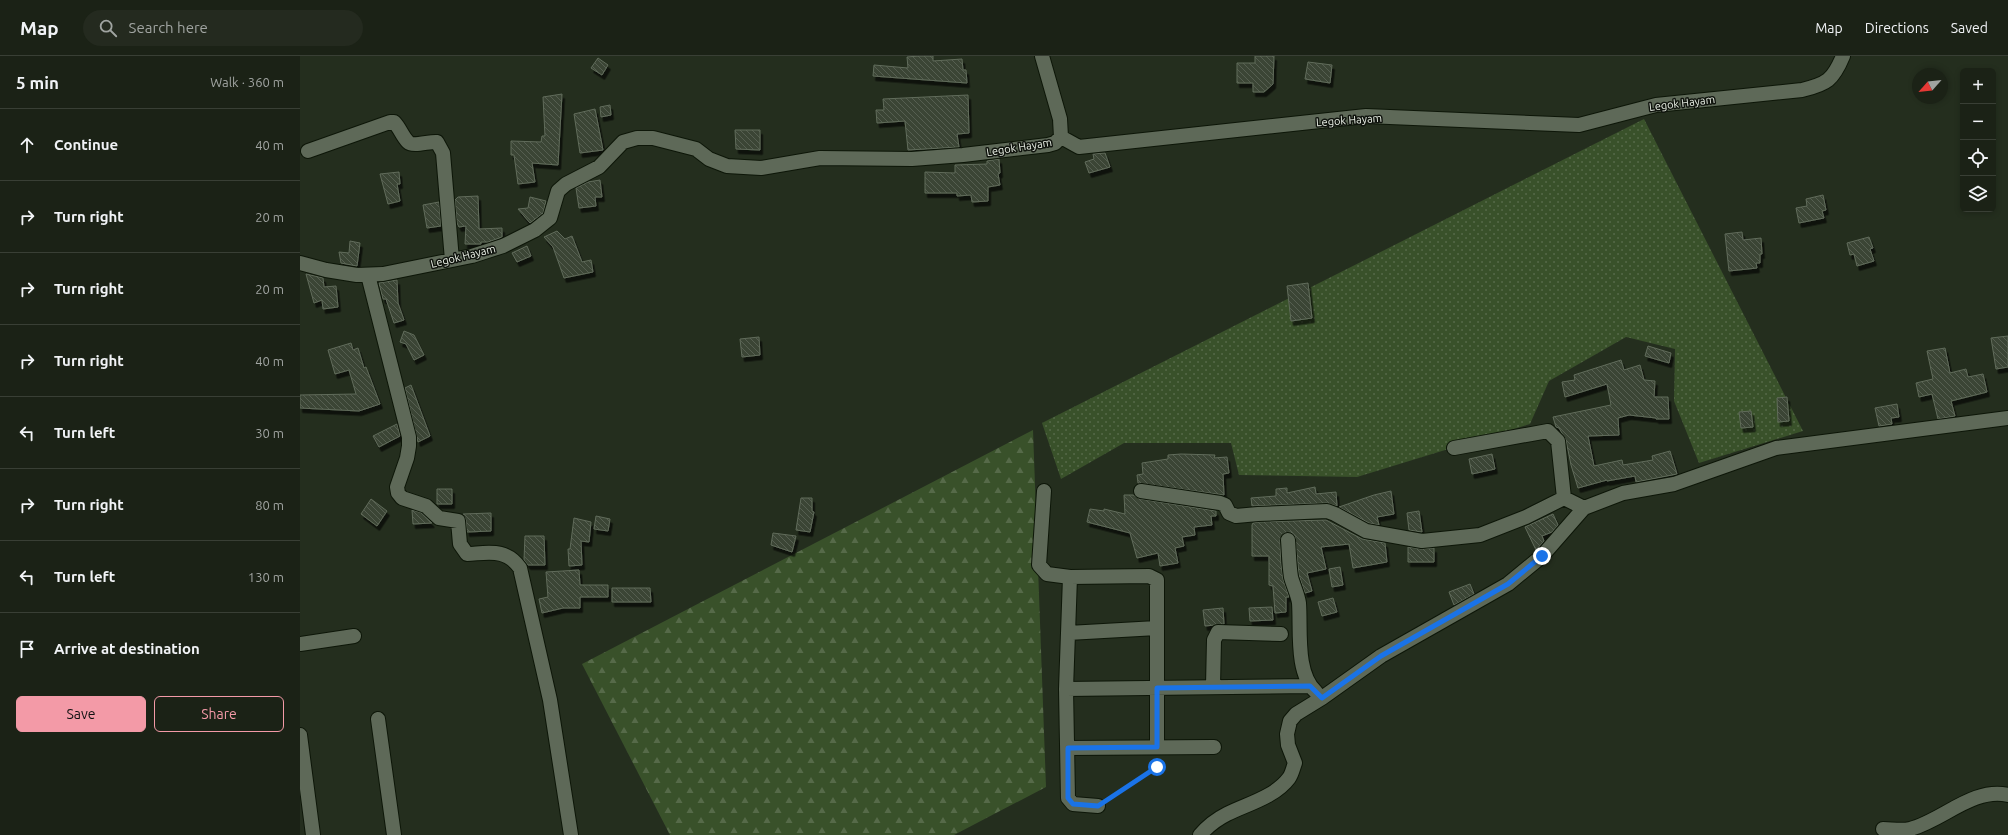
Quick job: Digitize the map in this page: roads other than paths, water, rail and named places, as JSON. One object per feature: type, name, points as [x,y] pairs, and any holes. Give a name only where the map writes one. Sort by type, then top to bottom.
[{"type":"street","points":[[1042,56],[1060,119],[1062,137]]},
{"type":"street","name":"Legok Hayam","points":[[300,264],[357,275],[383,274],[452,260],[503,246],[535,230],[550,218],[558,191],[566,184],[599,167],[623,142],[636,138],[653,138],[696,149],[709,159],[727,166],[761,168],[820,158],[912,159],[963,155],[1048,145],[1055,143],[1062,137],[1079,147],[1366,116],[1579,125],[1656,105],[1802,90],[1820,86],[1836,74],[1843,56]]},
{"type":"street","points":[[308,151],[390,122],[394,122],[397,125],[407,141],[411,144],[429,141],[437,142],[443,153],[452,260]]},
{"type":"street","points":[[368,275],[410,446],[397,487],[398,493],[402,498],[426,506],[439,518],[458,521],[460,544],[467,554],[505,553],[513,558],[520,568],[550,700],[571,835]]},
{"type":"street","points":[[1200,835],[1208,827],[1226,815],[1254,803],[1278,789],[1289,778],[1295,763],[1288,745],[1287,734],[1290,721],[1296,714],[1322,698],[1381,656],[1508,584],[1542,556],[1584,508],[1623,493],[1674,484],[1776,448],[2008,418]]},
{"type":"street","points":[[1454,448],[1548,431],[1558,441],[1564,498]]},
{"type":"street","points":[[1044,491],[1039,565],[1046,574],[1070,577],[1149,576],[1157,580],[1157,747]]},
{"type":"street","points":[[1141,491],[1220,503],[1225,505],[1229,513],[1236,516],[1327,511],[1366,531],[1422,541],[1480,535],[1526,517],[1564,498]]},
{"type":"street","points":[[1564,498],[1584,508]]},
{"type":"street","points":[[1288,540],[1291,577],[1299,602],[1298,627],[1304,668],[1310,686],[1322,698]]},
{"type":"street","points":[[1070,577],[1066,689],[1068,798],[1073,804],[1098,806]]},
{"type":"street","points":[[1068,633],[1157,628]]},
{"type":"street","points":[[1213,686],[1215,635],[1222,632],[1281,634]]},
{"type":"street","points":[[300,644],[354,636]]},
{"type":"street","points":[[1066,689],[1310,686]]},
{"type":"street","points":[[378,719],[394,835]]},
{"type":"street","points":[[300,735],[313,835]]},
{"type":"street","points":[[1068,748],[1214,747]]},
{"type":"street","points":[[1883,829],[1909,830],[1929,822],[1973,798],[2002,794],[2008,795]]}]
